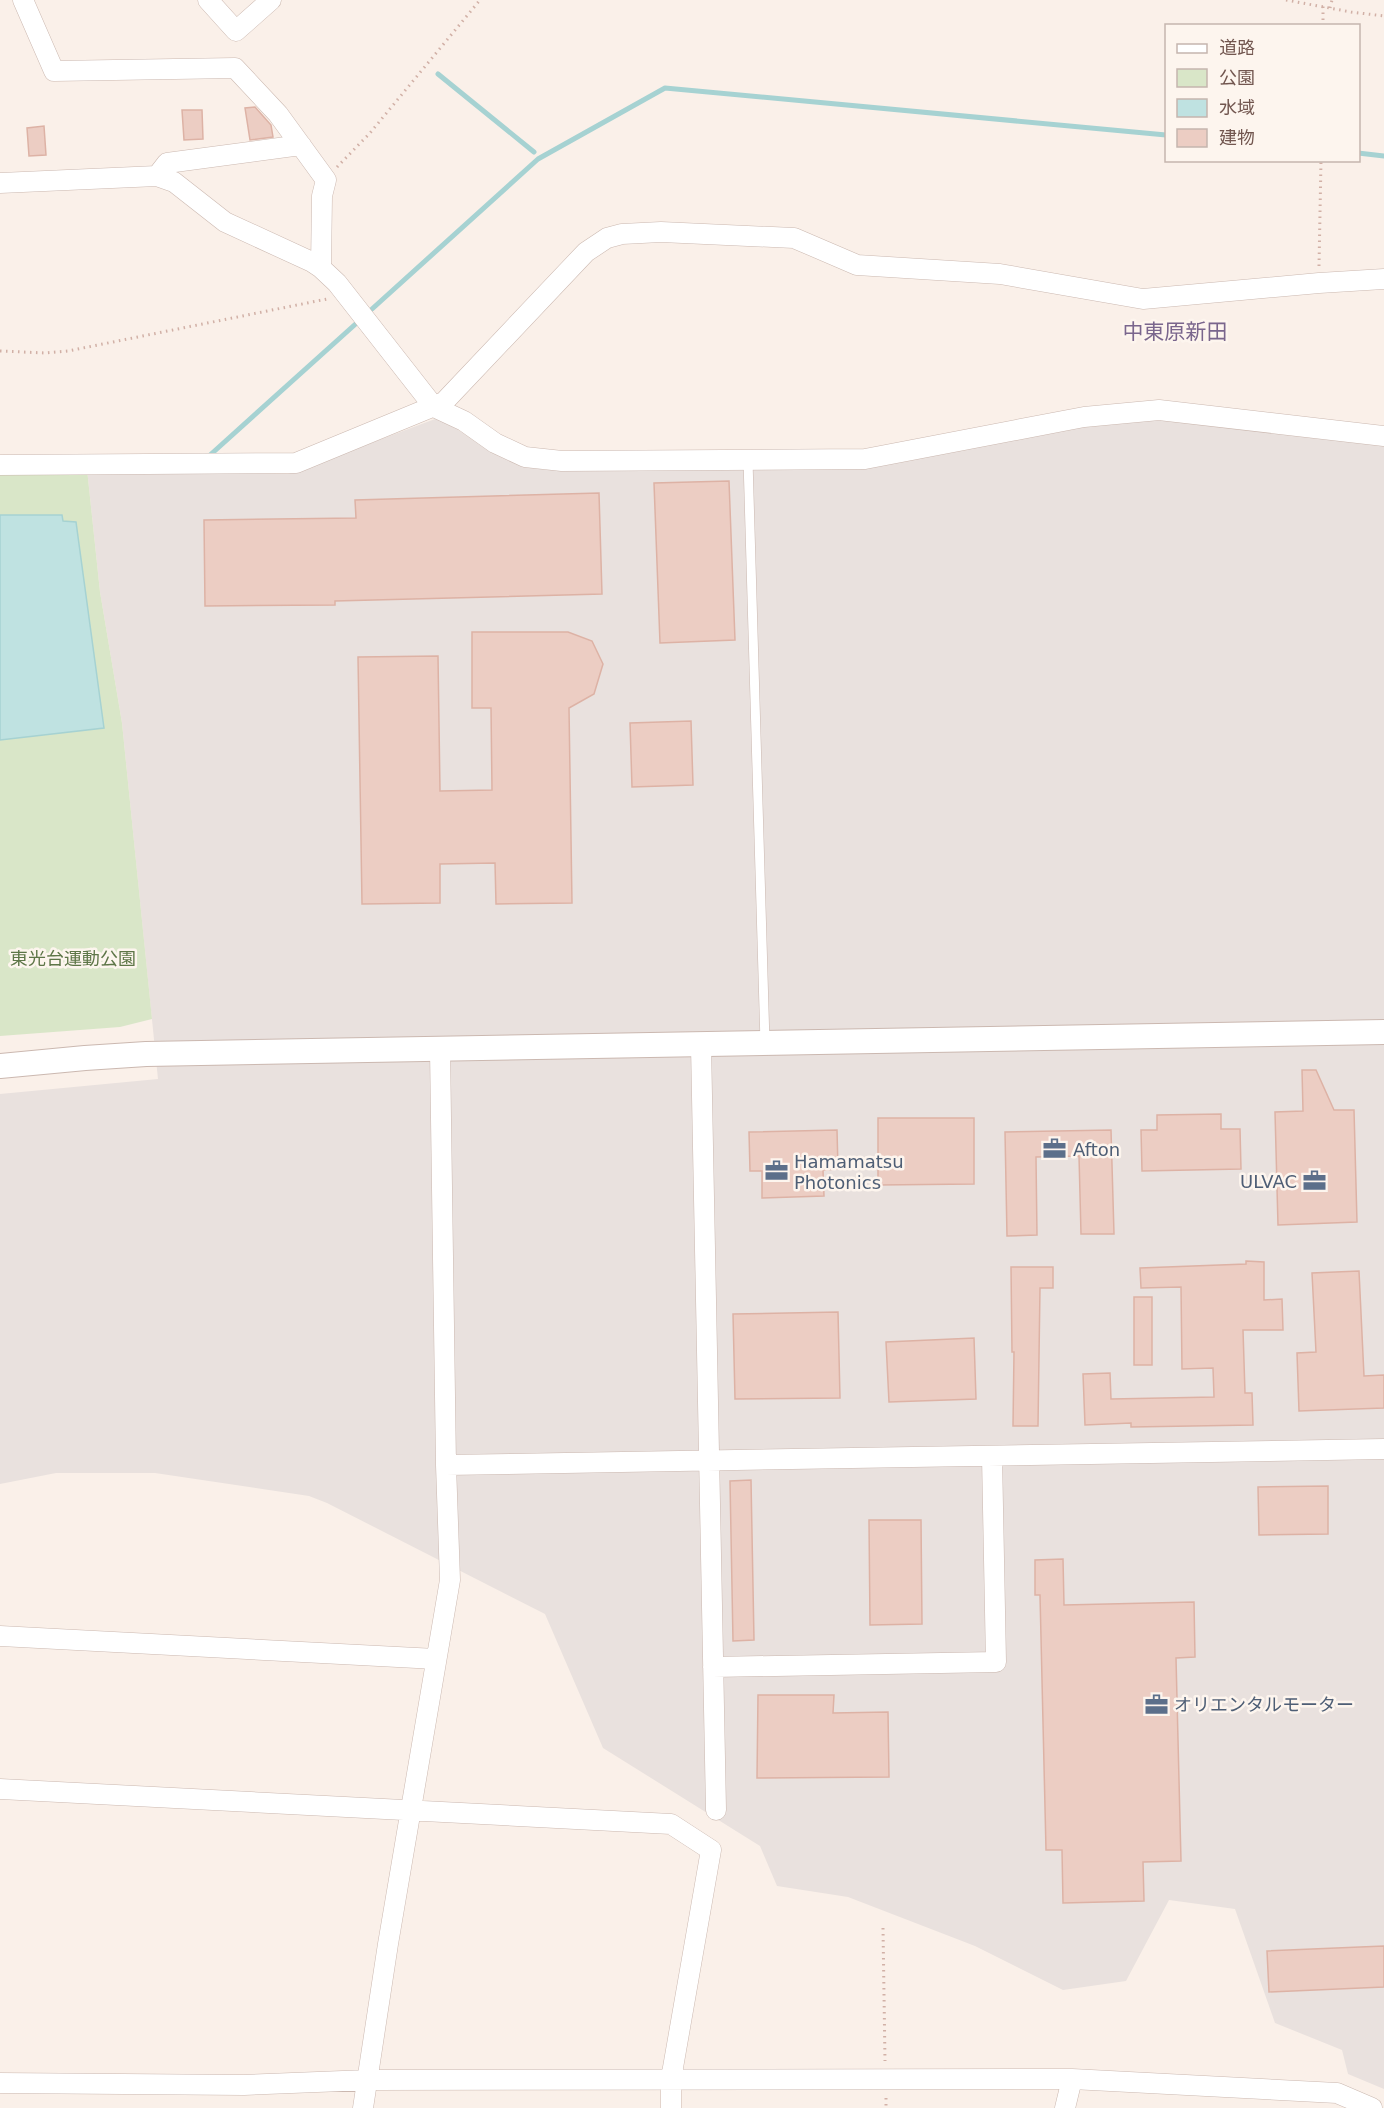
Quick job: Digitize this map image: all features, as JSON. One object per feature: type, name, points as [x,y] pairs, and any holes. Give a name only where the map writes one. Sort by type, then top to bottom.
[{"type":"street","points":[[23,0],[54,71],[235,68],[278,114],[326,180],[322,196],[321,268]]},
{"type":"street","points":[[208,0],[236,31],[271,0]]},
{"type":"street","points":[[157,176],[167,163],[301,145]]},
{"type":"street","points":[[0,183],[157,176],[174,183],[225,222],[321,268],[346,295],[434,407],[464,421],[495,443],[525,458],[562,461],[865,459],[1084,417],[1159,410],[1384,436]]},
{"type":"street","points":[[0,465],[296,463],[444,402],[586,252],[607,238],[622,234],[661,232],[794,238],[857,266],[1000,274],[1143,298],[1384,279]]},
{"type":"street","points":[[0,1066],[146,1054],[1384,1032]]},
{"type":"street","points":[[701,1045],[716,1810]]},
{"type":"street","points":[[363,2108],[450,1580],[446,1465],[440,1049]]},
{"type":"street","points":[[446,1465],[1384,1449]]},
{"type":"street","points":[[713,1667],[996,1662],[992,1456]]},
{"type":"street","points":[[0,1636],[436,1659]]},
{"type":"street","points":[[0,1789],[671,1824],[711,1850],[670,2079],[671,2108]]},
{"type":"street","points":[[0,2083],[244,2085],[368,2080],[1072,2079],[1337,2093],[1372,2108]]},
{"type":"street","points":[[1065,2108],[1072,2079]]},
{"type":"lane","points":[[748,460],[765,1043]]},
{"type":"path","points":[[326,180],[369,133],[480,0]]},
{"type":"path","points":[[1286,0],[1384,16]]},
{"type":"path","points":[[1330,8],[1332,0]]},
{"type":"path","points":[[1323,6],[1323,24]]},
{"type":"path","points":[[1319,283],[1321,162]]},
{"type":"path","points":[[0,351],[45,353],[68,351],[346,295]]},
{"type":"path","points":[[883,1928],[886,2108]]},
{"type":"shaded area","points":[[1148,418],[1227,425],[1384,446],[1384,2089],[1348,2074],[1342,2050],[1275,2023],[1235,1909],[1169,1900],[1126,1981],[1063,1990],[975,1946],[848,1897],[777,1886],[760,1846],[603,1748],[545,1614],[327,1503],[309,1496],[155,1473],[56,1473],[0,1484],[0,1094],[158,1079],[122,723],[100,592],[87,469],[288,474],[435,419],[444,421],[501,457],[524,466],[547,470],[845,468],[1093,424]]},
{"type":"green space","name":"東光台運動公園","points":[[87,469],[100,592],[122,723],[152,1019],[120,1027],[0,1036],[0,471]]},
{"type":"water","points":[[0,515],[62,515],[63,521],[76,522],[104,728],[0,740]]},
{"type":"building","points":[[255,107],[271,125],[273,137],[250,140],[245,108]]},
{"type":"building","points":[[182,110],[202,110],[203,139],[184,140]]},
{"type":"building","points":[[44,126],[46,155],[29,156],[27,128]]},
{"type":"building","points":[[729,481],[735,640],[660,643],[654,483]]},
{"type":"building","points":[[599,493],[602,594],[335,601],[335,605],[205,606],[204,520],[356,518],[355,500]]},
{"type":"building","points":[[472,632],[568,632],[592,641],[603,664],[594,694],[569,708],[572,903],[496,904],[495,863],[440,864],[440,903],[362,904],[358,657],[438,656],[440,791],[492,790],[491,708],[472,708]]},
{"type":"building","points":[[691,721],[693,785],[632,787],[630,723]]},
{"type":"building","points":[[1302,1070],[1316,1070],[1334,1110],[1354,1110],[1357,1222],[1278,1225],[1275,1112],[1303,1111]]},
{"type":"building","points":[[1221,1114],[1221,1129],[1240,1129],[1241,1169],[1142,1171],[1141,1130],[1157,1130],[1157,1115]]},
{"type":"building","points":[[878,1118],[974,1118],[974,1184],[878,1185]]},
{"type":"building","points":[[837,1130],[838,1169],[823,1170],[824,1196],[762,1198],[762,1171],[750,1171],[749,1132]]},
{"type":"building","points":[[1111,1130],[1114,1234],[1081,1234],[1079,1156],[1036,1157],[1037,1235],[1007,1236],[1005,1132]]},
{"type":"building","points":[[1246,1261],[1264,1262],[1264,1300],[1282,1299],[1283,1330],[1243,1330],[1245,1393],[1252,1393],[1253,1425],[1131,1427],[1131,1423],[1085,1425],[1083,1374],[1110,1373],[1111,1399],[1214,1397],[1213,1368],[1182,1369],[1181,1287],[1141,1288],[1140,1268],[1246,1264]]},
{"type":"building","points":[[1011,1267],[1053,1267],[1053,1288],[1040,1288],[1038,1426],[1013,1426],[1014,1352],[1012,1352]]},
{"type":"building","points":[[1359,1271],[1364,1376],[1384,1375],[1384,1408],[1299,1411],[1297,1353],[1316,1352],[1312,1273]]},
{"type":"building","points":[[1134,1297],[1152,1297],[1152,1365],[1134,1365]]},
{"type":"building","points":[[838,1312],[840,1398],[735,1399],[733,1314]]},
{"type":"building","points":[[974,1338],[976,1399],[889,1402],[886,1342]]},
{"type":"building","points":[[751,1480],[754,1640],[733,1641],[730,1481]]},
{"type":"building","points":[[1328,1486],[1328,1534],[1259,1535],[1258,1487]]},
{"type":"building","points":[[869,1520],[921,1520],[922,1624],[870,1625]]},
{"type":"building","points":[[1063,1559],[1064,1605],[1194,1602],[1195,1657],[1176,1658],[1181,1861],[1143,1862],[1144,1901],[1063,1903],[1062,1850],[1046,1850],[1040,1595],[1035,1595],[1035,1560]]},
{"type":"building","points":[[758,1695],[834,1695],[833,1713],[888,1712],[889,1777],[757,1778]]},
{"type":"building","points":[[1384,1946],[1384,1987],[1269,1992],[1267,1951]]},
{"type":"waterway","points":[[438,74],[534,152]]},
{"type":"waterway","points":[[372,309],[538,159],[665,88],[1165,135]]},
{"type":"waterway","points":[[1360,153],[1384,156]]},
{"type":"waterway","points":[[206,456],[209,456],[360,320]]},
{"type":"place","name":"Afton","points":[[1055,1149]]},
{"type":"place","name":"Hamamatsu Photonics","points":[[776,1171]]},
{"type":"place","name":"ULVAC","points":[[1315,1181]]},
{"type":"place","name":"オリエンタルモーター","points":[[1156,1704]]},
{"type":"district","name":"中東原新田","points":[[1175,332]]}]
